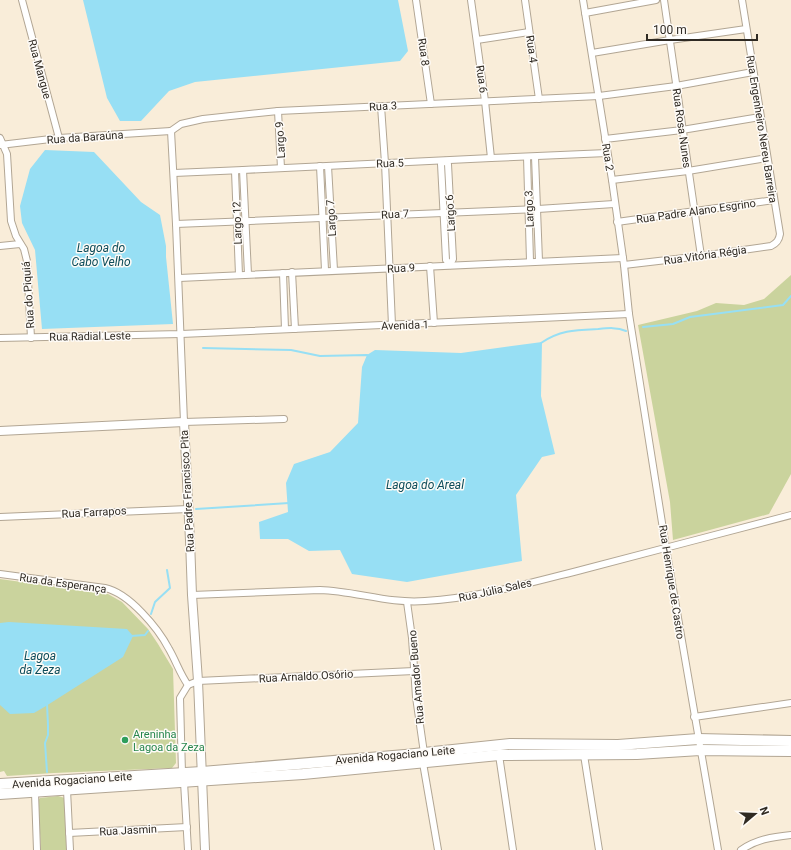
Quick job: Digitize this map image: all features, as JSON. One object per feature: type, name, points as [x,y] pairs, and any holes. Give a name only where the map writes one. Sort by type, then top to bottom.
[{"type":"main road","name":"Avenida Rogaciano Leite","points":[[0,794],[44,787],[183,777],[303,774],[424,758],[510,744],[618,745],[698,740],[791,741]]},
{"type":"main road","name":"Avenida Rogaciano Leite","points":[[424,758],[498,755],[637,754],[700,750],[791,751]]},
{"type":"main road","name":"Avenida Rogaciano Leite","points":[[0,784],[44,787]]},
{"type":"street","name":"Rua Mangue","points":[[22,0],[59,138]]},
{"type":"street","name":"Rua 8","points":[[416,0],[431,104]]},
{"type":"street","name":"Rua 6","points":[[471,0],[485,101],[491,158]]},
{"type":"street","name":"Rua 4","points":[[525,0],[539,99]]},
{"type":"street","name":"Rua 2","points":[[583,0],[612,180],[629,314]]},
{"type":"street","points":[[585,13],[656,0]]},
{"type":"street","name":"Rua Rosa Nunes","points":[[664,0],[701,256]]},
{"type":"street","name":"Rua Engenheiro Nereu Barreira","points":[[742,0],[780,234]]},
{"type":"street","points":[[592,53],[746,29]]},
{"type":"street","points":[[476,40],[529,32]]},
{"type":"street","name":"Rua 3","points":[[171,131],[181,124],[203,119],[278,111],[599,96],[676,86],[753,72]]},
{"type":"street","points":[[381,106],[392,325]]},
{"type":"street","name":"Largo 9","points":[[278,111],[281,168]]},
{"type":"street","points":[[605,139],[682,130],[760,117]]},
{"type":"street","name":"Rua da Baraúna","points":[[2,145],[59,138],[171,131]]},
{"type":"street","name":"Rua Padre Francisco Pita","points":[[171,131],[205,850]]},
{"type":"street","name":"Rua do Piquiá","points":[[0,138],[7,154],[11,221],[16,236],[24,249],[27,261],[31,338]]},
{"type":"street","name":"Rua 5","points":[[174,172],[234,171],[607,153]]},
{"type":"street","name":"Largo 3","points":[[527,157],[530,261]]},
{"type":"street","name":"Largo 3","points":[[535,157],[539,261]]},
{"type":"street","points":[[612,180],[688,171],[767,158]]},
{"type":"street","name":"Largo 6","points":[[445,161],[448,164],[450,212],[453,259],[450,265],[446,260],[443,212],[441,164],[445,161]]},
{"type":"street","name":"Largo 7","points":[[320,166],[325,270]]},
{"type":"street","name":"Largo 7","points":[[328,166],[334,270]]},
{"type":"street","name":"Largo 12","points":[[243,170],[248,274]]},
{"type":"street","name":"Largo 12","points":[[234,171],[238,222],[239,275]]},
{"type":"street","name":"Rua Padre Alano Esgrino","points":[[617,222],[774,200]]},
{"type":"street","name":"Rua 7","points":[[176,224],[538,209],[614,204]]},
{"type":"street","name":"Rua Vitória Régia","points":[[624,266],[771,246],[778,242],[780,234]]},
{"type":"street","points":[[0,246],[20,244]]},
{"type":"street","name":"Rua 9","points":[[179,278],[325,270],[622,258]]},
{"type":"street","points":[[430,266],[434,323]]},
{"type":"street","points":[[292,272],[295,329]]},
{"type":"street","points":[[283,273],[285,329]]},
{"type":"street","name":"Avenida 1","points":[[181,334],[629,314]]},
{"type":"street","name":"Rua Henrique de Castro","points":[[629,314],[694,717],[718,850]]},
{"type":"street","name":"Rua Radial Leste","points":[[0,338],[181,334]]},
{"type":"street","points":[[0,431],[184,422],[284,420]]},
{"type":"street","name":"Rua Farrapos","points":[[0,517],[188,509]]},
{"type":"street","name":"Rua Júlia Sales","points":[[192,596],[334,590],[407,602],[449,600],[535,582],[791,515]]},
{"type":"street","name":"Rua da Esperança","points":[[0,574],[110,589],[126,598],[153,625],[167,645],[188,685]]},
{"type":"street","name":"Rua Amador Bueno","points":[[407,602],[424,758],[438,850]]},
{"type":"street","name":"Rua Arnaldo Osório","points":[[198,681],[414,671]]},
{"type":"street","points":[[188,850],[180,698],[188,685],[198,681]]},
{"type":"street","points":[[694,717],[791,704]]},
{"type":"street","points":[[498,755],[513,850]]},
{"type":"street","points":[[584,755],[599,850]]},
{"type":"street","points":[[66,785],[70,850]]},
{"type":"street","points":[[37,850],[44,787]]},
{"type":"street","name":"Rua Jasmin","points":[[69,833],[187,827]]},
{"type":"street","points":[[741,850],[757,841],[791,835]]},
{"type":"green space","points":[[791,275],[791,474],[769,514],[673,540],[670,502],[638,325],[697,311],[716,303],[744,305],[764,299]]},
{"type":"green space","points":[[0,579],[108,594],[122,602],[148,629],[173,669],[176,763],[172,768],[7,776],[4,771],[0,772]]},
{"type":"green space","points":[[58,796],[65,798],[67,850],[41,850],[38,800],[40,798]]},
{"type":"water","points":[[83,0],[398,0],[408,51],[400,61],[195,82],[169,91],[141,121],[120,121],[107,98]]},
{"type":"water","name":"Lagoa do Cabo Velho","points":[[45,150],[94,152],[141,202],[160,215],[166,246],[173,324],[42,329],[35,250],[22,223],[20,206],[30,169]]},
{"type":"water","name":"Lagoa do Areal","points":[[542,342],[541,396],[555,454],[542,457],[516,495],[522,561],[407,582],[352,574],[340,550],[309,551],[288,539],[260,539],[259,522],[288,512],[286,483],[294,464],[330,452],[358,423],[362,367],[367,355],[375,350],[461,353]]},
{"type":"water","name":"Lagoa da Zeza","points":[[9,622],[127,629],[133,636],[123,657],[46,706],[34,713],[10,714],[0,705],[0,623]]},
{"type":"waterway","points":[[643,327],[673,324],[690,317],[783,305],[791,296]]},
{"type":"waterway","points":[[541,343],[555,335],[575,330],[612,328],[626,331]]},
{"type":"waterway","points":[[203,348],[291,350],[320,356],[369,356]]},
{"type":"waterway","points":[[196,509],[289,503]]},
{"type":"waterway","points":[[151,614],[155,602],[170,588],[167,570]]},
{"type":"waterway","points":[[131,636],[145,635],[148,631]]},
{"type":"waterway","points":[[47,704],[48,735],[45,743],[47,772]]},
{"type":"place","name":"Areninha Lagoa da Zeza","points":[[125,740]]}]
